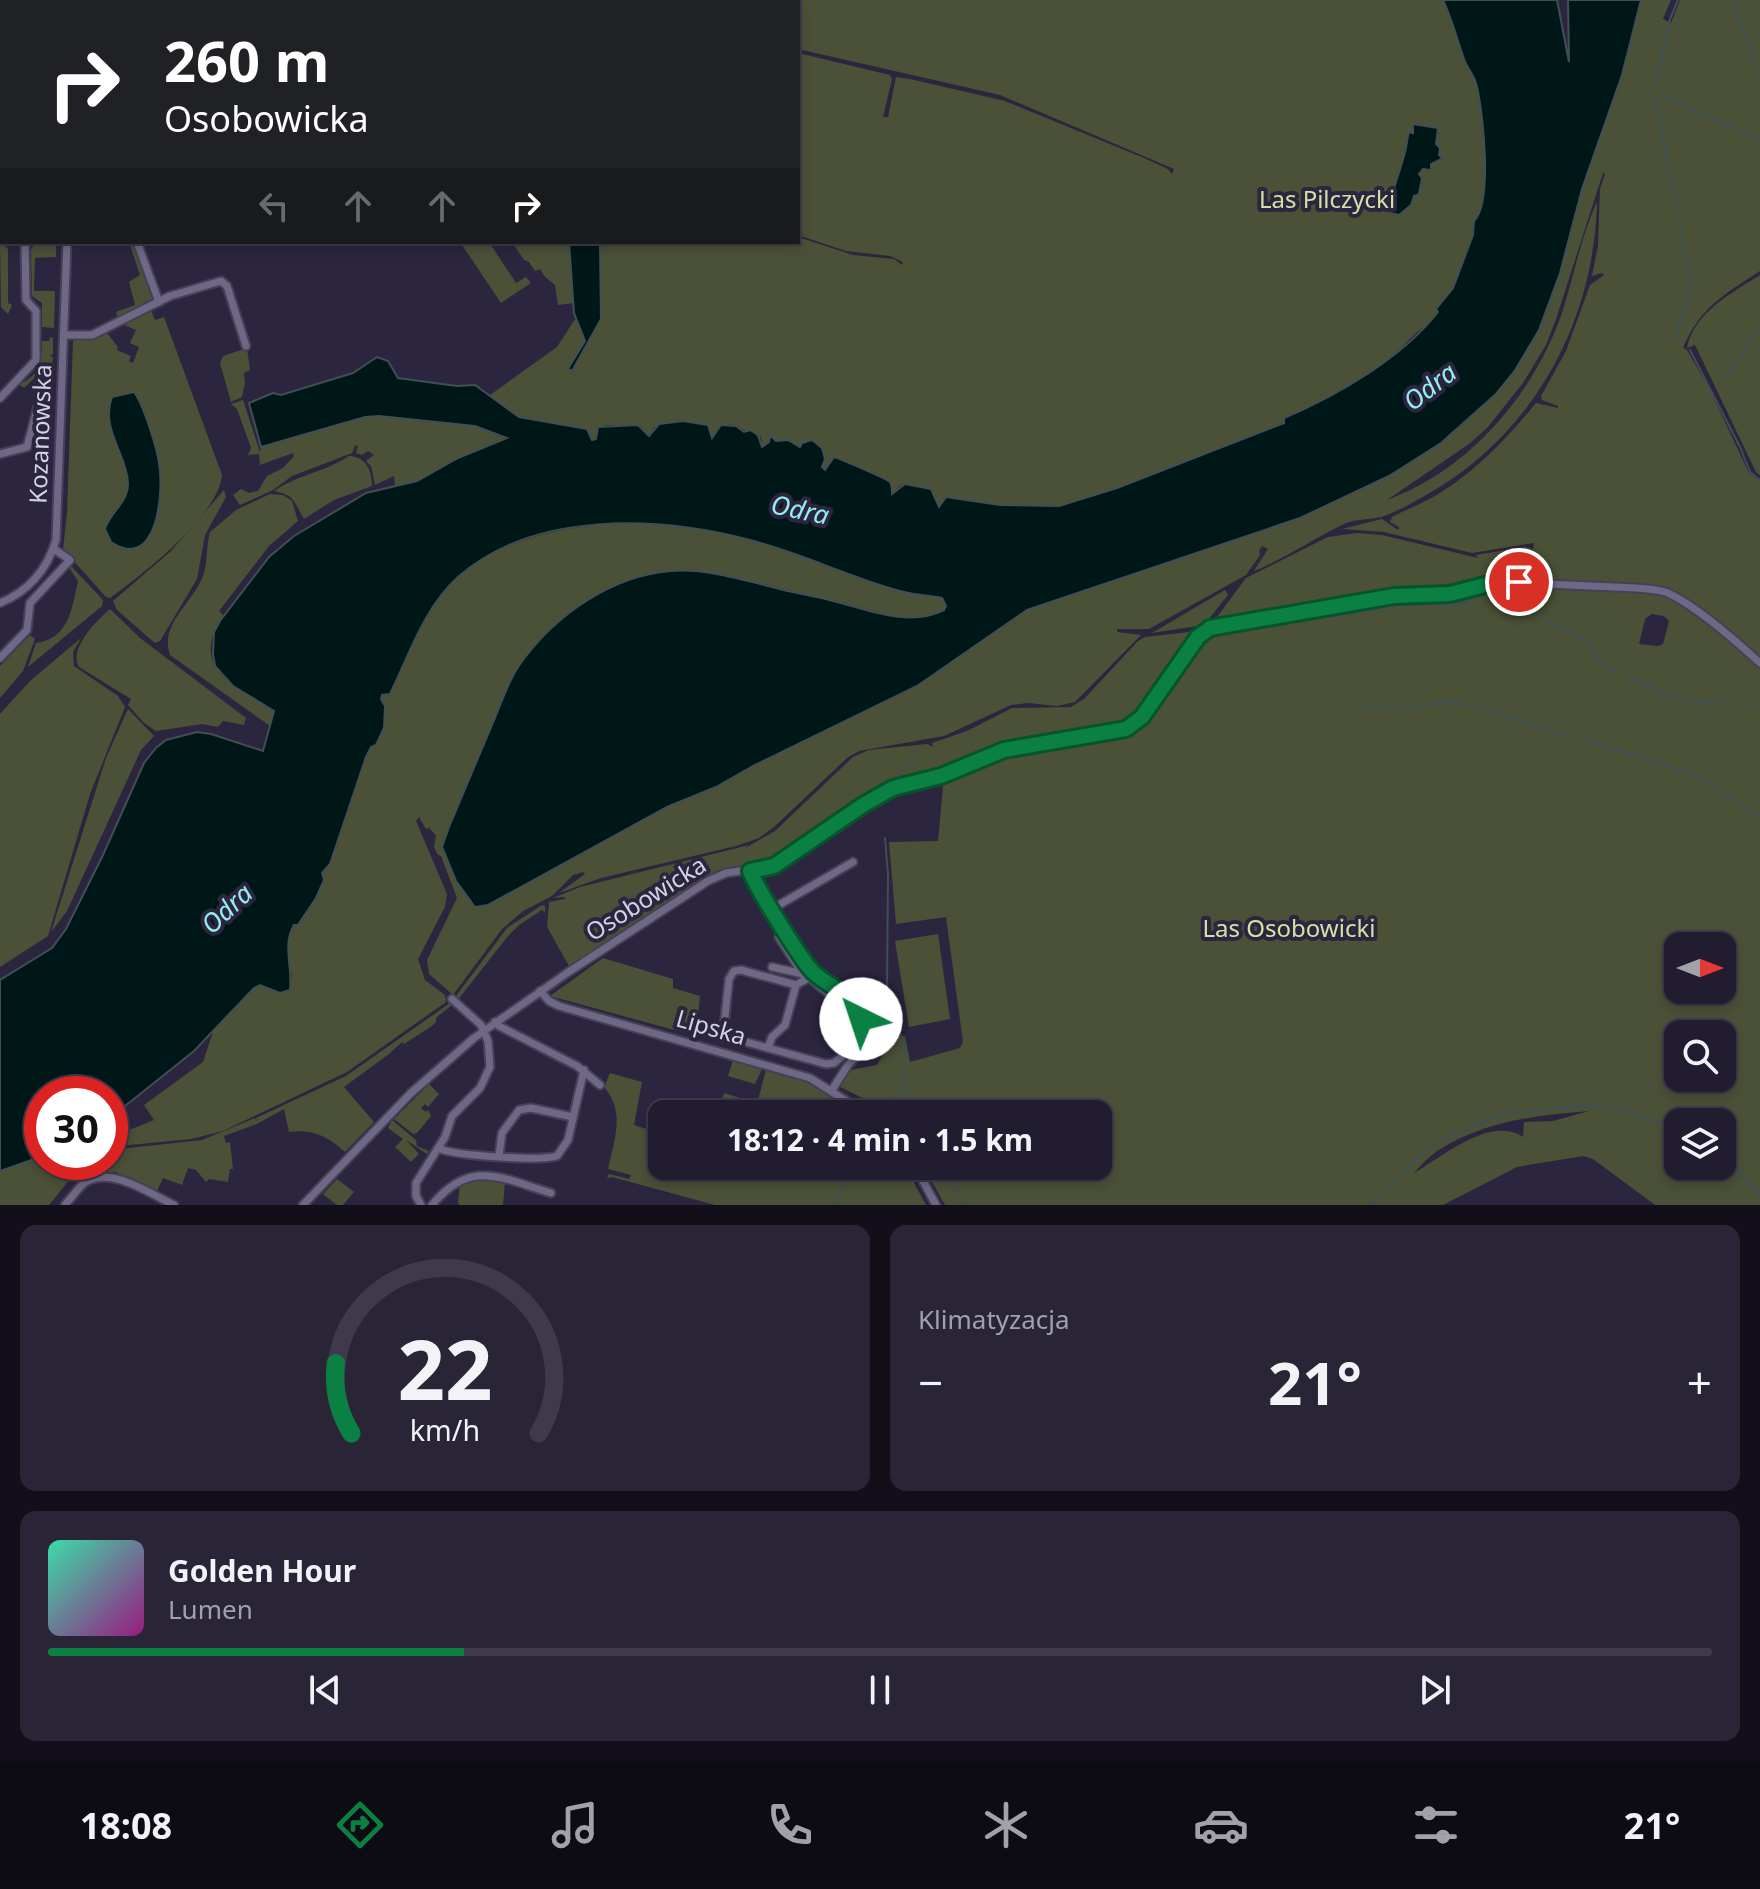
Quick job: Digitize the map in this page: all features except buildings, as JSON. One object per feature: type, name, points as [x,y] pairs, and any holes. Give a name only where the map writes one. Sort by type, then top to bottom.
[{"type":"street","points":[[0,398],[36,360],[36,311],[26,300],[25,244]]},
{"type":"street","name":"Kozanowska","points":[[0,603],[31,584],[45,567],[58,531],[67,244]]},
{"type":"street","points":[[138,244],[159,302]]},
{"type":"street","points":[[64,335],[92,335],[173,295],[221,281],[227,286],[246,346]]},
{"type":"street","points":[[0,379],[9,388]]},
{"type":"street","points":[[0,454],[27,447],[41,395]]},
{"type":"street","points":[[0,658],[27,630],[30,603],[70,560],[54,549]]},
{"type":"street","name":"Osobowicka","points":[[305,1205],[426,1079],[484,1030],[708,881],[726,873],[774,866],[893,788],[941,776],[1004,750],[1126,729],[1142,717],[1201,634],[1218,626],[1394,596],[1459,593],[1503,582],[1655,589],[1674,597],[1727,634],[1760,663]]},
{"type":"street","points":[[772,909],[853,862]]},
{"type":"street","points":[[750,871],[808,976]]},
{"type":"street","points":[[699,1029],[828,1064],[834,1063],[852,1048],[848,1010],[808,976],[779,937]]},
{"type":"street","points":[[772,967],[808,976],[849,999],[858,1010],[861,1019],[859,1053],[832,1090]]},
{"type":"street","points":[[723,1036],[729,979],[734,971],[741,970],[796,985]]},
{"type":"street","points":[[768,1048],[772,1037],[785,1025],[796,985],[808,976]]},
{"type":"street","name":"Lipska","points":[[540,991],[559,1006],[803,1075],[847,1100]]},
{"type":"street","points":[[421,1205],[416,1196],[416,1183],[445,1137],[452,1116],[480,1088],[487,1076],[490,1058],[484,1030],[452,999]]},
{"type":"street","points":[[495,1022],[584,1070],[600,1085]]},
{"type":"street","points":[[438,1148],[446,1152],[499,1156],[557,1156],[566,1145],[584,1070]]},
{"type":"street","points":[[499,1156],[502,1133],[519,1110],[531,1108],[573,1117]]},
{"type":"street","points":[[432,1205],[447,1187],[486,1175],[551,1193]]},
{"type":"street","points":[[65,1205],[91,1180],[100,1177],[127,1182],[174,1205]]},
{"type":"street","points":[[923,1180],[936,1205]]},
{"type":"green space","name":"Las Pilczycki","points":[[800,0],[1459,0],[1476,80],[1485,149],[1486,179],[1482,204],[1453,288],[1426,326],[1389,360],[1280,427],[1144,482],[1060,507],[1011,507],[946,498],[939,507],[931,490],[900,486],[892,494],[833,458],[825,470],[800,447],[776,441],[770,436],[769,442],[762,447],[761,437],[730,424],[713,438],[654,427],[647,436],[638,425],[605,425],[595,440],[591,440],[587,429],[519,418],[490,395],[557,347],[575,319],[585,341],[569,368],[572,370],[601,319],[600,244],[800,244],[800,238],[853,255],[894,259],[902,265],[903,262],[890,256],[846,251],[800,236],[800,53],[890,75],[892,79],[883,117],[888,117],[896,77],[910,79],[1005,101],[1144,158],[1172,174],[1174,169],[1000,95],[800,49]]},
{"type":"green space","name":"Las Osobowicki","points":[[1641,0],[1671,0],[1663,19],[1671,23],[1680,0],[1760,0],[1760,271],[1706,312],[1683,348],[1709,388],[1749,473],[1760,481],[1760,1205],[1655,1205],[1593,1159],[1583,1156],[1517,1167],[1443,1205],[945,1205],[931,1180],[1112,1180],[1112,1100],[867,1100],[840,1087],[850,1070],[877,1065],[895,1035],[905,1036],[910,1062],[960,1048],[963,1042],[946,917],[896,924],[889,842],[938,841],[943,787],[936,772],[888,784],[772,861],[716,871],[569,966],[547,927],[549,902],[565,899],[553,898],[580,887],[749,845],[742,850],[775,831],[853,757],[869,750],[927,744],[933,747],[932,743],[967,731],[1012,708],[1071,707],[1085,698],[1138,641],[1145,637],[1198,631],[1214,621],[1246,578],[1328,537],[1357,533],[1382,535],[1478,558],[1476,555],[1525,547],[1533,549],[1534,543],[1472,553],[1384,532],[1342,529],[1382,519],[1398,530],[1399,527],[1390,522],[1392,517],[1437,495],[1469,472],[1536,403],[1558,408],[1542,400],[1541,396],[1566,351],[1590,285],[1604,275],[1592,276],[1598,246],[1603,173],[1556,319],[1546,345],[1523,383],[1487,428],[1469,444],[1387,500],[1445,470],[1495,426],[1516,400],[1550,343],[1597,202],[1593,248],[1584,292],[1569,335],[1548,375],[1523,412],[1493,445],[1458,474],[1400,509],[1381,517],[1345,524],[1254,571],[1268,549],[1262,546],[1260,555],[1246,575],[1149,629],[1117,629],[1117,632],[1141,635],[1075,702],[1057,706],[1011,705],[944,736],[859,751],[847,758],[774,827],[759,838],[736,846],[601,878],[559,893],[585,874],[573,875],[552,896],[523,911],[502,929],[453,995],[429,974],[427,960],[457,898],[441,856],[434,847],[436,835],[429,828],[426,829],[419,817],[416,821],[447,894],[445,907],[418,959],[425,980],[445,995],[446,1002],[347,1072],[223,1131],[191,1139],[128,1145],[128,1131],[154,1120],[144,1105],[203,1062],[214,1029],[254,988],[260,985],[273,991],[292,977],[287,949],[291,931],[336,849],[366,757],[382,732],[382,695],[391,693],[434,606],[472,565],[512,544],[563,530],[593,525],[654,524],[744,539],[865,579],[942,598],[946,603],[944,610],[921,617],[898,617],[764,584],[701,572],[672,571],[622,582],[598,594],[546,633],[522,662],[449,827],[475,907],[488,905],[667,807],[716,787],[916,686],[1027,610],[1300,518],[1389,476],[1441,443],[1496,394],[1514,372],[1539,330],[1560,273],[1582,189],[1622,75]],"holes":[[[1652,614],[1664,616],[1669,621],[1663,644],[1639,644],[1645,619]],[[1589,1111],[1553,1121],[1524,1122],[1523,1137],[1496,1131],[1481,1135],[1414,1173],[1434,1153],[1477,1131],[1513,1121]]]},
{"type":"green space","points":[[0,244],[3,244],[8,249],[8,303],[12,305],[8,314],[1,307]]},
{"type":"green space","points":[[56,244],[56,257],[35,258],[34,291],[55,291],[54,328],[42,327],[42,303],[32,296],[33,246]]},
{"type":"green space","points":[[130,244],[135,244],[155,298],[119,321],[116,312],[135,305],[129,282],[140,275]]},
{"type":"green space","points":[[461,244],[492,244],[516,283],[526,277],[531,283],[501,303]]},
{"type":"green space","points":[[513,244],[569,244],[574,303],[558,305],[555,285],[540,269],[535,271]]},
{"type":"green space","points":[[1760,275],[1760,475],[1695,345],[1687,348],[1697,324],[1706,314]]},
{"type":"green space","points":[[151,310],[155,320],[164,317],[222,475],[218,491],[194,525],[159,560],[110,598],[63,549],[73,341],[107,333],[117,350],[131,356],[129,361],[133,363],[139,347],[130,343],[136,330],[124,325]]},
{"type":"green space","points":[[50,337],[53,338],[53,354],[50,356],[53,357],[49,405],[43,398],[49,369],[41,372],[24,388],[19,384],[35,373],[40,362],[42,341],[49,341]]},
{"type":"green space","points":[[247,348],[250,370],[244,373],[242,397],[231,402],[220,363],[223,356]]},
{"type":"green space","points":[[243,400],[260,452],[261,447],[365,417],[379,416],[475,426],[506,439],[417,481],[395,486],[394,476],[375,485],[371,466],[366,461],[374,455],[368,451],[362,455],[356,453],[358,445],[352,453],[292,476],[273,490],[240,505],[233,495],[241,489],[249,493],[258,491],[267,476],[283,468],[294,456],[293,453],[260,465],[259,454],[248,455],[251,448],[237,409],[231,404]]},
{"type":"green space","points":[[41,403],[51,410],[48,476],[47,441],[32,440]]},
{"type":"green space","points":[[349,456],[367,465],[372,486],[334,500],[304,519],[290,497],[274,491],[330,466]]},
{"type":"green space","points":[[224,490],[226,497],[205,535],[197,579],[160,641],[155,643],[117,610],[113,601],[171,551]]},
{"type":"green space","points":[[270,494],[283,495],[292,501],[298,521],[269,546],[219,611],[223,615],[213,634],[211,650],[214,663],[222,675],[274,712],[270,726],[170,655],[168,644],[173,624],[203,576],[210,532],[236,510]]},
{"type":"green space","points":[[68,566],[103,600],[102,606],[28,667],[36,643],[56,635],[71,611],[78,581]]},
{"type":"green space","points":[[1225,590],[1228,595],[1204,625],[1152,633]]},
{"type":"green space","points":[[110,609],[140,638],[246,718],[244,725],[223,721],[218,727],[202,724],[156,731],[128,705],[131,699],[79,667],[77,652],[81,644]]},
{"type":"green space","points":[[30,635],[35,639],[23,671],[0,698],[0,666]]},
{"type":"green space","points":[[81,638],[73,652],[74,666],[118,696],[125,707],[90,794],[48,936],[0,967],[0,714],[30,681]]},
{"type":"green space","points":[[128,709],[154,736],[141,750],[67,911],[51,932],[106,758]]},
{"type":"green space","points":[[545,906],[545,913],[542,910],[508,936],[457,1001],[456,996],[507,928]]},
{"type":"green space","points":[[938,934],[950,1019],[909,1027],[895,941]]},
{"type":"green space","points":[[603,958],[673,979],[673,988],[700,996],[696,1036],[550,996]]},
{"type":"green space","points":[[450,1003],[453,1004],[436,1018],[432,1026],[404,1044],[402,1042],[344,1087],[374,1122],[345,1152],[319,1135],[289,1132],[284,1109],[257,1124],[224,1136],[226,1143],[230,1142],[233,1169],[230,1169],[228,1182],[209,1179],[206,1182],[196,1170],[188,1168],[182,1185],[163,1178],[157,1191],[128,1178],[128,1148],[202,1140],[255,1118],[257,1122],[256,1118],[346,1076]]},
{"type":"green space","points":[[733,1060],[762,1069],[755,1084],[728,1076]]},
{"type":"green space","points":[[766,1070],[805,1081],[834,1099],[834,1100],[758,1100]]},
{"type":"green space","points":[[610,1073],[642,1082],[634,1125],[648,1129],[648,1180],[913,1180],[926,1205],[715,1205],[607,1178],[609,1174],[629,1179],[631,1175],[608,1169],[617,1116],[604,1087]]},
{"type":"green space","points":[[429,1084],[439,1094],[428,1107],[425,1104],[421,1108],[426,1112],[428,1110],[431,1116],[413,1134],[394,1119]]},
{"type":"green space","points":[[724,1093],[747,1100],[722,1100]]},
{"type":"green space","points":[[392,1120],[416,1140],[417,1146],[429,1151],[427,1154],[406,1140],[419,1154],[411,1162],[395,1147],[403,1139],[388,1128]]},
{"type":"green space","points":[[24,1163],[24,1180],[69,1180],[49,1205],[0,1205],[0,1171]]},
{"type":"green space","points":[[489,1177],[505,1181],[503,1205],[458,1203],[460,1184]]},
{"type":"green space","points":[[337,1179],[354,1192],[343,1205],[337,1205],[323,1194]]},
{"type":"water","name":"Odra","points":[[1443,0],[1557,0],[1569,62],[1568,0],[1641,0],[1622,75],[1582,189],[1560,273],[1539,330],[1514,372],[1496,394],[1441,443],[1389,476],[1300,518],[1027,610],[917,686],[716,787],[667,807],[488,905],[475,907],[456,881],[442,847],[449,827],[518,667],[552,627],[588,600],[607,589],[648,574],[683,570],[735,578],[890,616],[931,615],[944,610],[946,606],[942,598],[881,585],[769,545],[676,526],[598,524],[523,540],[489,555],[458,577],[436,602],[390,694],[382,695],[384,728],[366,757],[330,864],[322,873],[324,880],[316,898],[291,933],[288,949],[290,990],[280,993],[260,985],[254,988],[194,1051],[128,1104],[128,1076],[24,1076],[24,1163],[0,1171],[0,980],[52,948],[66,929],[144,763],[156,748],[166,740],[197,732],[263,751],[274,711],[233,686],[215,666],[214,632],[220,621],[269,557],[294,536],[366,493],[417,481],[458,458],[507,438],[475,426],[379,416],[365,417],[261,447],[249,403],[273,393],[281,395],[353,373],[377,357],[388,361],[398,378],[457,386],[475,385],[519,417],[587,429],[592,440],[596,439],[598,427],[638,425],[649,436],[659,424],[683,421],[708,425],[712,438],[721,425],[736,426],[744,432],[750,430],[758,435],[762,447],[769,442],[770,435],[776,441],[788,440],[800,447],[802,443],[812,440],[822,448],[825,459],[822,467],[825,470],[834,457],[887,480],[891,483],[892,494],[905,484],[931,489],[939,507],[946,497],[1000,505],[1059,506],[1117,488],[1284,423],[1284,418],[1348,386],[1388,359],[1424,329],[1438,312],[1436,309],[1453,288],[1473,235],[1485,177],[1484,136],[1477,87]]},
{"type":"water","points":[[1413,124],[1438,128],[1436,144],[1440,148],[1439,155],[1445,161],[1441,159],[1431,164],[1431,170],[1423,169],[1419,174],[1422,178],[1419,194],[1399,215],[1390,213],[1388,209],[1409,132],[1413,133]]},
{"type":"water","points":[[569,244],[600,244],[601,319],[572,371],[568,369],[585,341],[574,313]]},
{"type":"water","points":[[134,392],[156,447],[160,492],[154,525],[148,538],[139,547],[127,549],[111,542],[105,529],[125,497],[128,484],[109,420],[109,409],[112,397]]},
{"type":"waterway","points":[[1656,85],[1670,19],[1678,0]]},
{"type":"waterway","points":[[1732,0],[1760,75]]},
{"type":"waterway","points":[[1660,94],[1760,140]]},
{"type":"waterway","points":[[1656,97],[1678,216]]},
{"type":"waterway","points":[[1674,343],[1691,285],[1679,223]]},
{"type":"waterway","points":[[1725,379],[1760,326]]},
{"type":"waterway","points":[[1690,350],[1750,472],[1760,480]]},
{"type":"waterway","points":[[1483,599],[1501,598],[1583,638],[1588,641],[1596,659],[1616,671]]},
{"type":"waterway","points":[[1334,617],[1401,605],[1455,605],[1474,601]]},
{"type":"waterway","points":[[1627,676],[1669,695],[1704,703],[1730,698]]},
{"type":"waterway","points":[[1357,707],[1410,708],[1449,701],[1493,711],[1564,736]]},
{"type":"waterway","points":[[1753,703],[1760,706]]},
{"type":"waterway","points":[[1584,739],[1698,776],[1755,814]]},
{"type":"waterway","points":[[891,785],[905,766],[918,756]]},
{"type":"waterway","points":[[885,838],[888,875],[887,991],[905,1058]]},
{"type":"waterway","points":[[905,1063],[903,1083],[907,1100]]},
{"type":"waterway","points":[[893,1100],[902,1085]]},
{"type":"waterway","points":[[1370,1205],[1427,1149],[1454,1134],[1504,1114],[1587,1105],[1626,1110],[1664,1124]]},
{"type":"waterway","points":[[1736,1168],[1760,1196]]},
{"type":"waterway","points":[[834,1205],[848,1180]]},
{"type":"waterway","points":[[949,1180],[966,1205]]},
{"type":"route","points":[[861,1019],[849,999],[812,971],[750,871],[774,866],[882,792],[951,773],[1004,750],[1126,729],[1142,717],[1198,637],[1210,628],[1394,596],[1450,594],[1493,583],[1519,582]]}]
